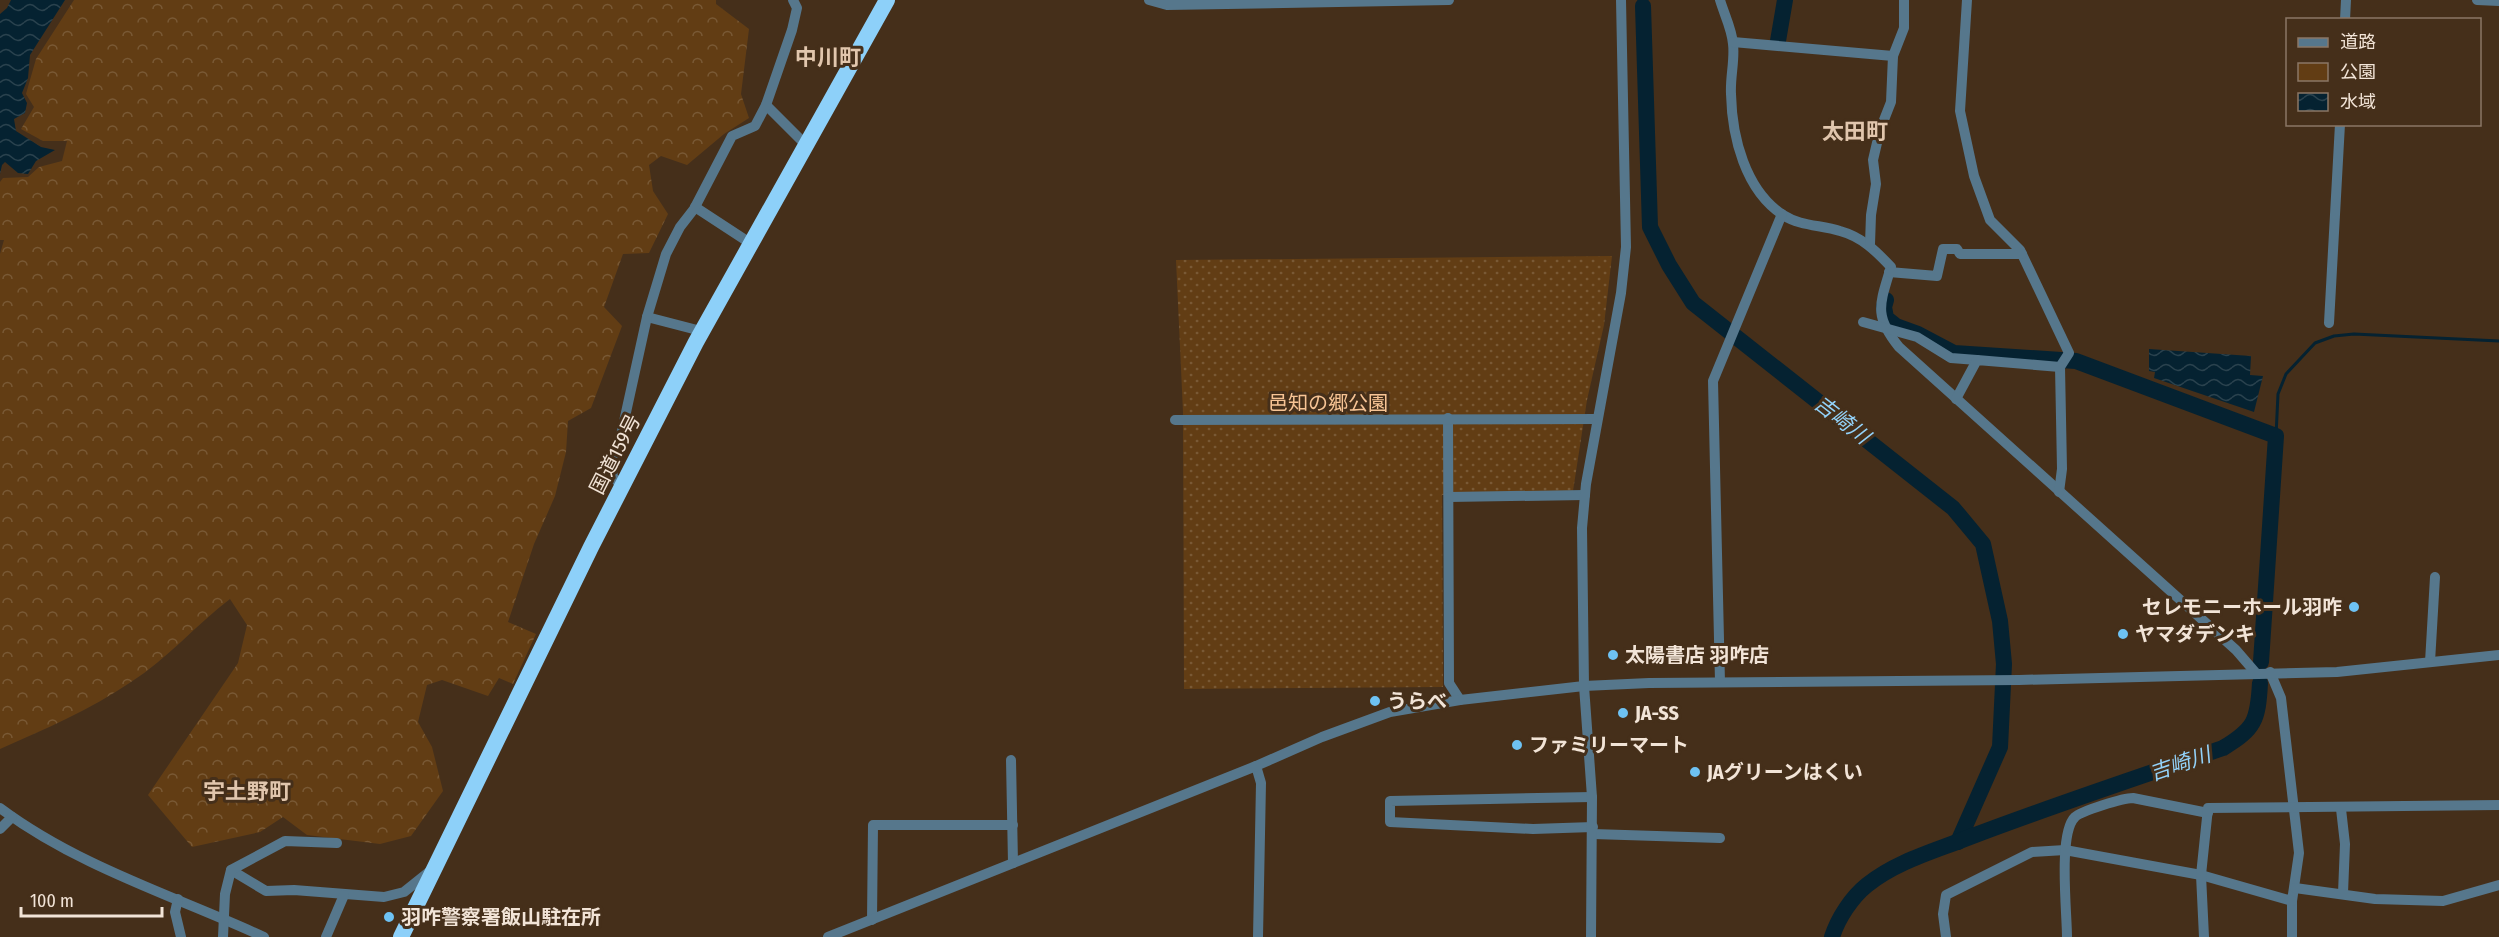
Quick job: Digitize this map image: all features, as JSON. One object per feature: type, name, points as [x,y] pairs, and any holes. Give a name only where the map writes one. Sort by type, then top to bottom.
[{"type":"highway","name":"国道159号","points":[[401,937],[622,486],[702,331],[887,0]]},
{"type":"street","points":[[622,486],[612,476],[647,317],[666,254],[680,227],[695,207],[732,136],[755,126],[766,105],[792,30],[796,8],[793,0]]},
{"type":"street","points":[[1149,0],[1167,5],[1449,0]]},
{"type":"street","points":[[1591,937],[1593,830],[1584,687],[1582,528],[1597,418],[1621,293],[1626,247],[1620,0]]},
{"type":"street","points":[[1720,0],[1733,42],[1731,95],[1736,133],[1746,172],[1755,188],[1782,214],[1797,222],[1842,231],[1870,244],[1891,267],[1879,312],[1886,331],[1899,347],[2236,650],[2255,672]]},
{"type":"street","points":[[1870,244],[1871,215],[1876,184],[1873,160],[1880,130],[1891,102],[1893,56],[1904,28],[1904,0]]},
{"type":"street","points":[[1967,0],[1960,111],[1974,176],[1990,220],[2022,254],[2069,353],[2063,362],[2062,470],[2059,492]]},
{"type":"street","points":[[2345,18],[2346,0]]},
{"type":"street","points":[[2477,0],[2499,1]]},
{"type":"street","points":[[1733,42],[1893,56]]},
{"type":"street","points":[[766,105],[806,146]]},
{"type":"street","points":[[2329,323],[2340,126]]},
{"type":"street","points":[[695,207],[750,243]]},
{"type":"street","points":[[1720,682],[1713,381],[1782,214]]},
{"type":"street","points":[[1889,272],[1937,276],[1943,249],[1957,249],[1960,254],[2022,254]]},
{"type":"street","points":[[647,317],[702,331]]},
{"type":"street","points":[[1863,322],[1917,337],[1951,358],[2063,362]]},
{"type":"street","points":[[1956,399],[1977,360]]},
{"type":"street","points":[[1448,418],[1449,683],[1460,700]]},
{"type":"street","points":[[1176,420],[1597,418]]},
{"type":"street","points":[[1449,497],[1585,495]]},
{"type":"street","points":[[2430,662],[2435,578]]},
{"type":"street","points":[[828,937],[1256,766],[1322,737],[1390,712],[1460,700],[1584,687],[1720,682],[2019,680],[2255,672],[2337,672],[2499,655]]},
{"type":"street","points":[[2270,672],[2281,699],[2299,853],[2292,901],[2292,937]]},
{"type":"street","points":[[1011,760],[1013,863]]},
{"type":"street","points":[[1256,766],[1261,783],[1258,937]]},
{"type":"street","points":[[1592,797],[1390,801],[1390,822],[1593,830],[1720,838]]},
{"type":"street","points":[[2067,937],[2063,860],[2068,828],[2076,816],[2124,798],[2208,813]]},
{"type":"street","points":[[2204,937],[2201,875],[2208,808],[2341,809],[2499,805]]},
{"type":"street","points":[[0,808],[55,844],[97,865],[264,937]]},
{"type":"street","points":[[2341,809],[2345,844],[2343,893]]},
{"type":"street","points":[[0,829],[12,816]]},
{"type":"street","points":[[872,920],[873,825],[1013,825]]},
{"type":"street","points":[[223,937],[225,894],[231,870],[285,841],[337,843]]},
{"type":"street","points":[[1946,937],[1943,914],[1946,895],[2032,852],[2065,850],[2201,875],[2292,901]]},
{"type":"street","points":[[231,870],[266,891],[294,890],[384,897],[404,892],[434,868]]},
{"type":"street","points":[[2295,888],[2384,900],[2443,901],[2499,885]]},
{"type":"street","points":[[326,937],[344,895]]},
{"type":"street","points":[[178,899],[175,912],[181,937]]},
{"type":"green space","points":[[74,0],[716,0],[716,4],[749,29],[741,94],[749,118],[724,134],[687,165],[661,156],[649,165],[653,191],[668,214],[649,253],[623,254],[604,307],[622,326],[591,408],[568,421],[566,452],[555,496],[534,544],[508,622],[536,634],[513,684],[499,678],[488,696],[442,680],[427,685],[418,722],[432,747],[443,791],[411,836],[380,844],[307,835],[283,817],[260,832],[192,847],[148,795],[238,663],[247,625],[230,599],[157,663],[131,682],[83,710],[0,749],[0,254],[4,240],[0,240],[0,182],[3,178],[28,177],[39,167],[62,161],[67,141],[43,141],[21,129],[34,107],[26,94],[36,59]]},
{"type":"green space","name":"邑知の郷公園","points":[[1612,256],[1604,325],[1587,400],[1573,491],[1442,495],[1443,687],[1184,689],[1183,412],[1176,260]]},
{"type":"water","points":[[11,0],[65,0],[30,55],[28,78],[22,93],[27,103],[25,113],[14,119],[16,131],[41,147],[55,150],[36,161],[28,174],[18,173],[5,162],[0,174],[0,14]]},
{"type":"water","points":[[2149,349],[2251,356],[2250,375],[2263,376],[2254,412],[2154,378],[2155,372],[2149,371]]},
{"type":"waterway","name":"吉崎川","points":[[1778,41],[1785,0]]},
{"type":"waterway","name":"吉崎川","points":[[1643,6],[1650,227],[1669,265],[1693,303],[1953,508],[1983,544],[2000,621],[2004,664],[2000,747],[1958,842]]},
{"type":"waterway","name":"吉崎川","points":[[1886,300],[1884,307],[1886,318],[1896,326],[1918,334],[1954,353],[2076,361],[2276,436],[2261,662]]},
{"type":"waterway","points":[[2276,436],[2278,394],[2286,374],[2315,343],[2334,336],[2354,334],[2499,341]]},
{"type":"waterway","name":"吉崎川","points":[[1832,937],[1842,915],[1861,890],[1891,869],[2033,814],[2223,748],[2242,735],[2253,722],[2258,706],[2260,683]]},
{"type":"place","name":"セレモニーホール羽咋","points":[[2354,607]]},
{"type":"place","name":"ヤマダデンキ","points":[[2123,634]]},
{"type":"place","name":"太陽書店 羽咋店","points":[[1613,655]]},
{"type":"place","name":"うらべ","points":[[1375,701]]},
{"type":"place","name":"JA-SS","points":[[1623,713]]},
{"type":"place","name":"ファミリーマート","points":[[1517,745]]},
{"type":"place","name":"JAグリーンはくい","points":[[1695,772]]},
{"type":"place","name":"羽咋警察署飯山駐在所","points":[[389,917]]},
{"type":"district","name":"中川町","points":[[828,57]]},
{"type":"district","name":"太田町","points":[[1855,131]]},
{"type":"district","name":"宇土野町","points":[[247,791]]}]
